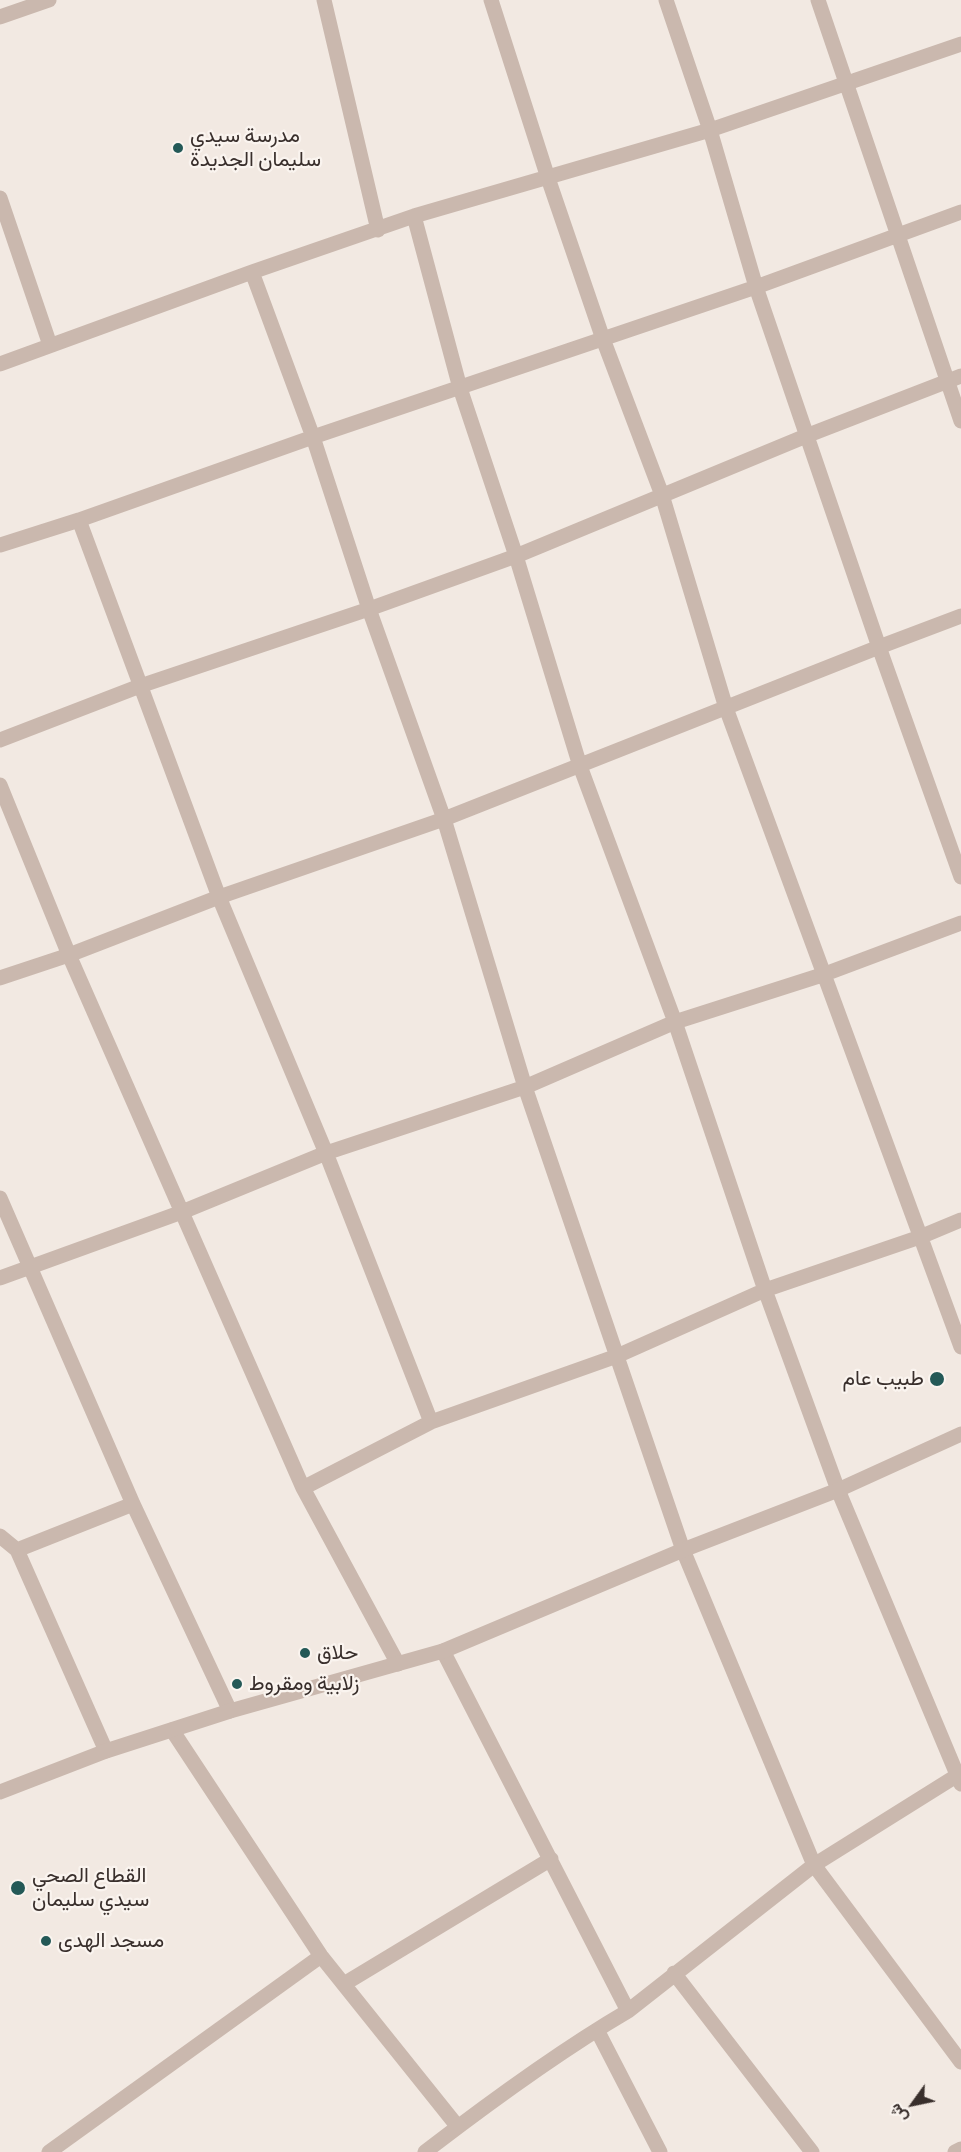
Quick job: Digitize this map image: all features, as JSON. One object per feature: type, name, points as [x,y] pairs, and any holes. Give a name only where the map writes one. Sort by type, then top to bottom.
[{"type":"street","points":[[0,17],[49,0]]},
{"type":"street","points":[[324,0],[378,230]]},
{"type":"street","points":[[491,0],[603,339],[662,495],[726,708],[961,1347]]},
{"type":"street","points":[[666,0],[710,130],[756,287],[806,436],[961,877]]},
{"type":"street","points":[[818,0],[899,234],[955,379],[961,420]]},
{"type":"street","points":[[0,364],[252,272],[414,216],[710,130],[961,44]]},
{"type":"street","points":[[0,198],[50,345]]},
{"type":"street","points":[[0,545],[79,520],[313,437],[756,287],[961,212]]},
{"type":"street","points":[[414,216],[460,388],[516,556],[580,766],[675,1022],[765,1290],[837,1490],[960,1777],[814,1865],[628,2011],[597,2030],[425,2152]]},
{"type":"street","points":[[252,272],[313,437],[369,609],[444,819],[525,1087],[683,1550],[814,1865],[961,2062]]},
{"type":"street","points":[[0,740],[140,686],[369,609],[516,556],[806,436],[955,379]]},
{"type":"street","points":[[79,520],[219,897],[326,1153],[431,1422]]},
{"type":"street","points":[[0,978],[69,955],[219,897],[444,819],[961,616]]},
{"type":"street","points":[[0,785],[69,955],[303,1488],[398,1664]]},
{"type":"street","points":[[0,1278],[182,1212],[326,1153],[525,1087],[675,1022],[825,974],[961,923]]},
{"type":"street","points":[[0,1198],[133,1504],[230,1711]]},
{"type":"street","points":[[303,1488],[431,1422],[617,1356],[765,1290],[920,1238],[961,1220]]},
{"type":"street","points":[[0,1792],[106,1750],[230,1711],[443,1650],[683,1550],[837,1490],[961,1434]]},
{"type":"street","points":[[17,1550],[133,1504]]},
{"type":"street","points":[[0,1536],[17,1550],[106,1750]]},
{"type":"street","points":[[443,1650],[628,2011]]},
{"type":"street","points":[[172,1730],[321,1956],[458,2127]]},
{"type":"street","points":[[344,1984],[551,1859]]},
{"type":"street","points":[[49,2152],[321,1956]]},
{"type":"street","points":[[674,1973],[812,2152]]},
{"type":"street","points":[[597,2030],[660,2152]]},
{"type":"street","points":[[956,2152],[961,2149]]},
{"type":"place","name":"مدرسة سيدي سليمان الجديدة","points":[[178,148]]},
{"type":"place","name":"طبيب عام","points":[[937,1379]]},
{"type":"place","name":"حلاق","points":[[305,1653]]},
{"type":"place","name":"زلابية ومقروط","points":[[237,1684]]},
{"type":"place","name":"القطاع الصحي سيدي سليمان","points":[[18,1888]]},
{"type":"place","name":"مسجد الهدى","points":[[46,1941]]}]
